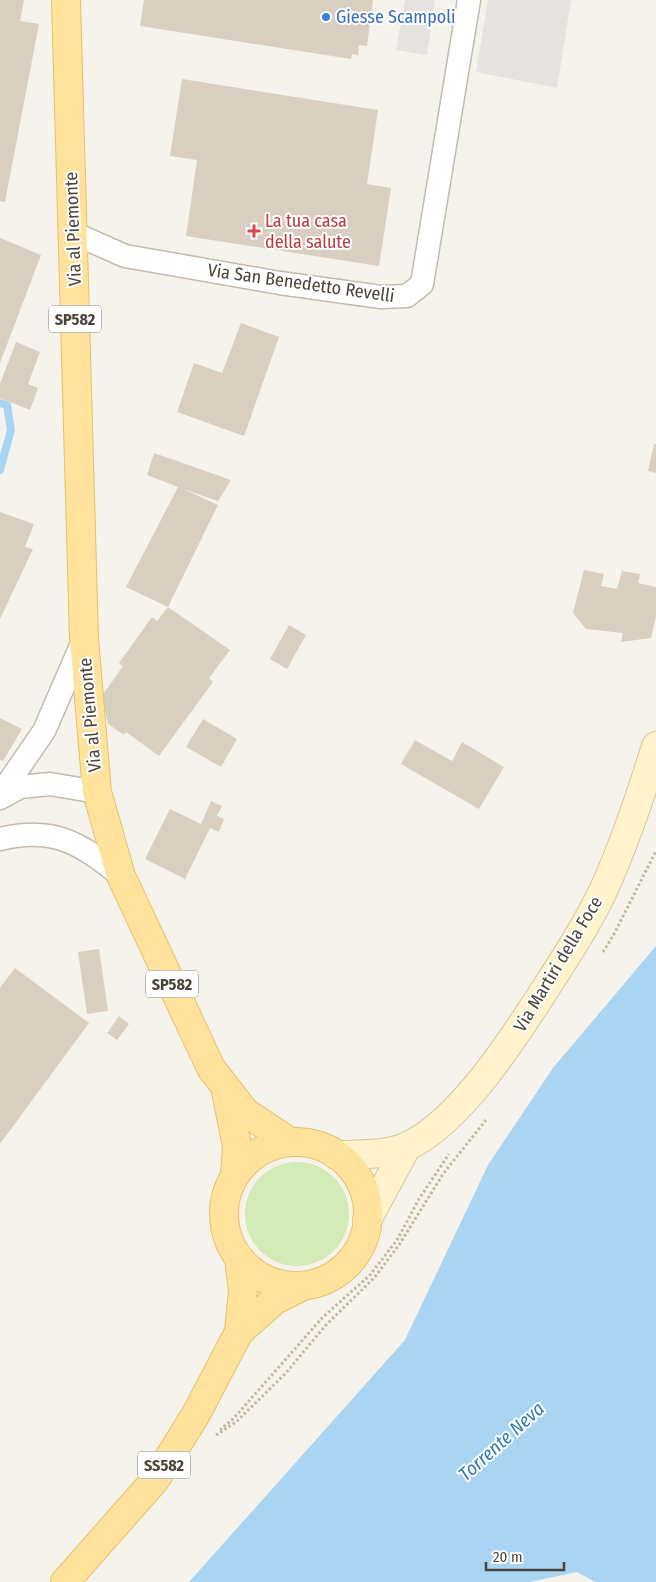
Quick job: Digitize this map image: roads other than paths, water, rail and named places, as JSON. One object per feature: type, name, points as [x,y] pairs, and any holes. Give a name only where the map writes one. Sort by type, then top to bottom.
[{"type":"main road","name":"Via al Piemonte","points":[[66,0],[84,639],[96,792],[121,876],[211,1068],[245,1112],[290,1142]]},
{"type":"main road","name":"Via Martiri della Foce","points":[[336,1154],[375,1154],[407,1146],[431,1131],[466,1098],[504,1052],[567,955],[603,891],[630,827],[656,746]]},
{"type":"main road","name":"Via al Piemonte","points":[[226,1089],[238,1146],[235,1175]]},
{"type":"main road","points":[[290,1142],[318,1146],[336,1154],[349,1166],[358,1179],[367,1203],[367,1220],[361,1244],[347,1264],[327,1280],[303,1286],[283,1285],[264,1279],[248,1268],[239,1258],[227,1237],[224,1213],[228,1190],[235,1175],[258,1153],[290,1142]]},
{"type":"main road","name":"Via Martiri della Foce","points":[[367,1220],[407,1146]]},
{"type":"main road","name":"SS582","points":[[239,1258],[243,1290],[239,1332]]},
{"type":"main road","name":"SS582","points":[[65,1582],[155,1480],[195,1416],[239,1332],[275,1300],[303,1286]]},
{"type":"street","name":"Via San Benedetto Revelli","points":[[73,232],[125,256],[381,297],[408,296],[422,284],[469,0]]},
{"type":"street","name":"Via al Piemonte","points":[[0,796],[44,732],[84,639]]},
{"type":"street","name":"Via al Piemonte","points":[[0,796],[20,787],[50,784],[96,792]]},
{"type":"street","name":"Via al Piemonte","points":[[0,838],[23,834],[46,835],[77,844],[121,876]]},
{"type":"water","name":"Torrente Neva","points":[[656,946],[656,1582],[595,1582],[577,1572],[529,1582],[189,1582],[405,1340],[488,1165],[553,1068]]},
{"type":"waterway","points":[[0,403],[7,405],[11,430],[0,470]]},
{"type":"place","name":"Giesse Scampoli","points":[[326,17]]},
{"type":"place","name":"La tua casa della salute","points":[[254,231]]}]
